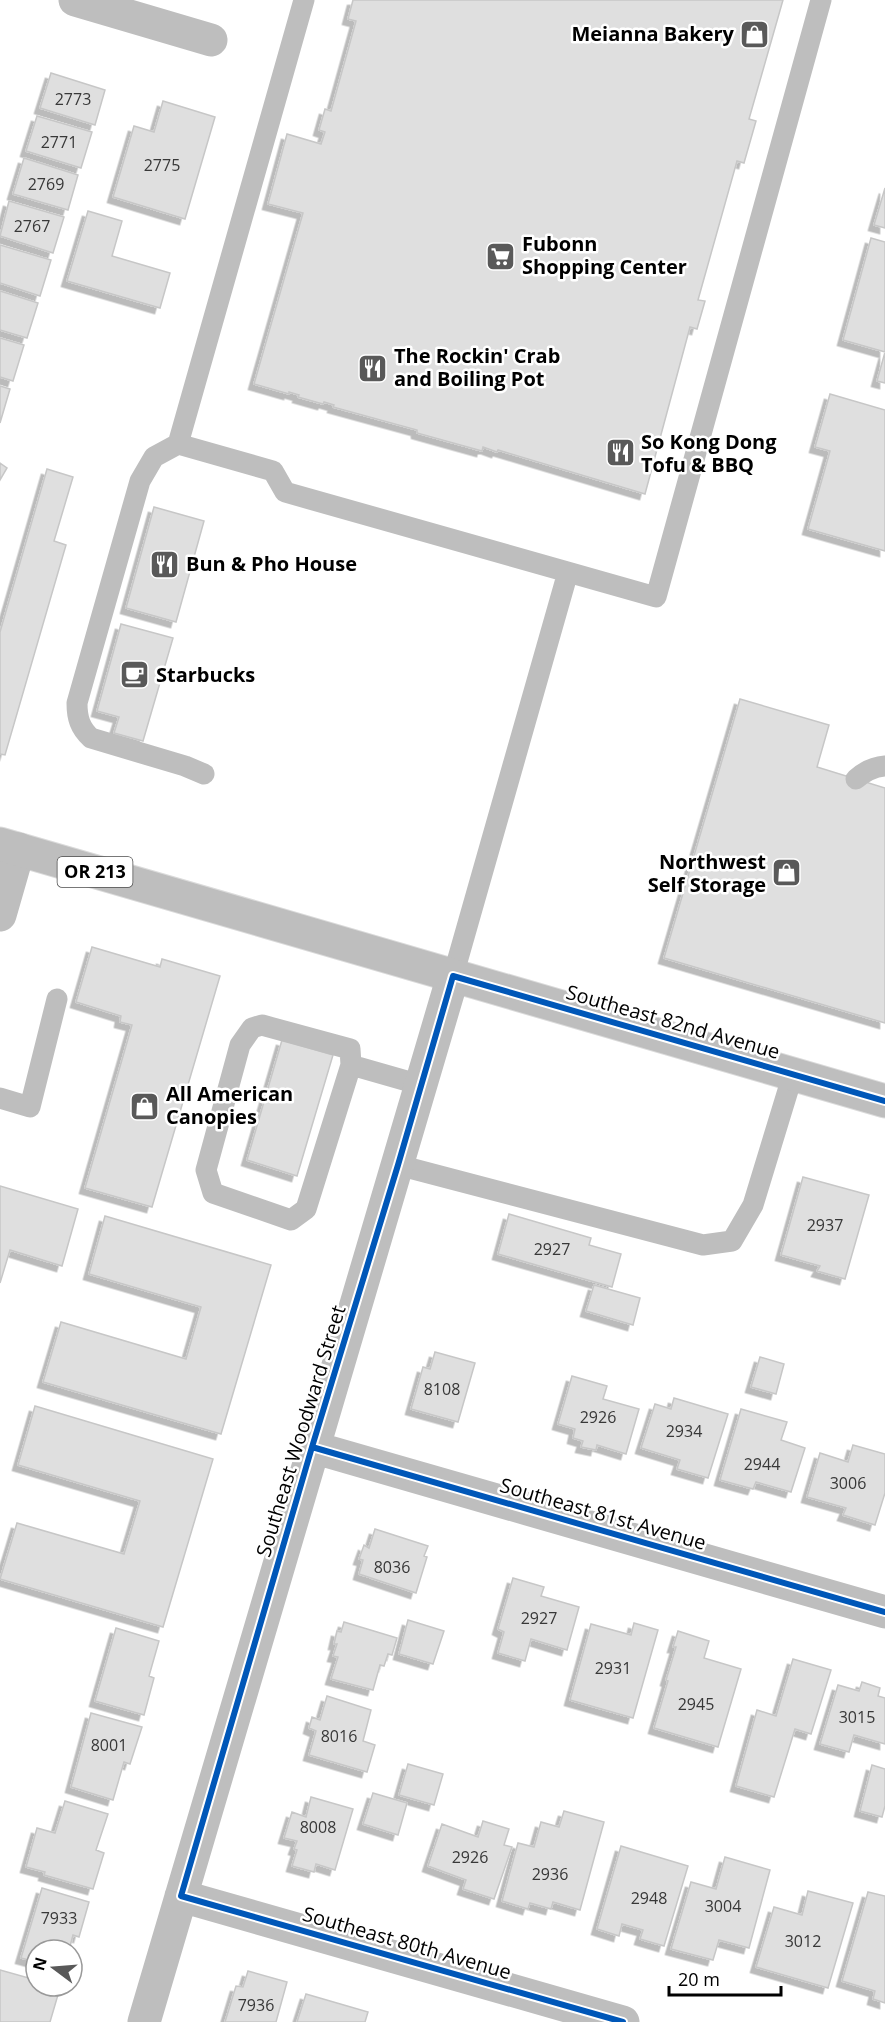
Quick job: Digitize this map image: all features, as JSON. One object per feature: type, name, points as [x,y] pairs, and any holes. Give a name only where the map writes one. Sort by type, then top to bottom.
[{"type":"street","points":[[75,0],[211,40]]},
{"type":"street","points":[[0,915],[10,847]]},
{"type":"street","name":"Southeast 82nd Avenue","points":[[10,847],[885,1101]]},
{"type":"street","name":"Southeast Woodward Street","points":[[144,2022],[453,975]]},
{"type":"street","name":"Southeast 81st Avenue","points":[[312,1447],[885,1612]]},
{"type":"street","name":"Southeast 80th Avenue","points":[[181,1896],[623,2022]]},
{"type":"lane","points":[[204,774],[91,738],[81,727],[77,713],[80,692],[140,481],[154,458],[178,444],[304,0]]},
{"type":"lane","points":[[178,444],[273,471],[285,492],[656,597],[821,0]]},
{"type":"lane","points":[[453,975],[568,572]]},
{"type":"lane","points":[[856,779],[871,768],[885,766]]},
{"type":"lane","points":[[0,1098],[30,1107],[57,999]]},
{"type":"lane","points":[[262,1025],[350,1049],[351,1065],[306,1209],[291,1220],[213,1193],[206,1170],[240,1046],[252,1028],[262,1025]]},
{"type":"lane","points":[[351,1065],[421,1086]]},
{"type":"lane","points":[[398,1165],[703,1245],[732,1241],[753,1205],[793,1074]]},
{"type":"building","name":"Fubonn Shopping Center","points":[[353,0],[783,0],[749,119],[756,121],[744,163],[737,161],[698,300],[705,301],[697,329],[690,327],[645,494],[498,450],[497,452],[483,447],[482,451],[417,433],[417,430],[333,407],[334,405],[324,402],[323,404],[289,392],[289,394],[254,384],[303,213],[268,204],[287,134],[321,144],[325,132],[319,130],[325,109],[331,111],[356,21],[348,19]]},
{"type":"building","points":[[51,73],[105,90],[95,125],[40,108]]},
{"type":"building","points":[[163,101],[215,117],[185,219],[113,197],[134,126],[154,132]]},
{"type":"building","points":[[37,116],[92,132],[81,168],[26,151]]},
{"type":"building","points":[[24,158],[78,175],[68,210],[13,194]]},
{"type":"building","points":[[885,188],[885,228],[874,225]]},
{"type":"building","points":[[9,201],[64,217],[53,253],[0,236]]},
{"type":"building","points":[[88,211],[122,221],[112,256],[170,273],[160,308],[67,281]]},
{"type":"building","points":[[871,238],[885,242],[885,352],[843,340]]},
{"type":"building","points":[[0,245],[51,260],[40,296],[0,283]]},
{"type":"building","points":[[0,291],[38,303],[27,338],[0,330]]},
{"type":"building","points":[[0,338],[24,345],[13,381],[0,377]]},
{"type":"building","points":[[885,352],[885,383],[877,381]]},
{"type":"building","points":[[0,386],[10,389],[0,423]]},
{"type":"building","points":[[830,394],[885,410],[885,551],[808,529],[830,451],[815,447]]},
{"type":"building","points":[[0,463],[7,468],[0,480]]},
{"type":"building","points":[[47,469],[73,477],[54,541],[66,545],[5,755],[0,754],[0,632]]},
{"type":"building","name":"Bun & Pho House","points":[[154,507],[204,521],[176,622],[126,608]]},
{"type":"building","name":"Starbucks","points":[[121,624],[173,638],[143,741],[114,733],[119,717],[97,711]]},
{"type":"building","name":"Northwest Self Storage","points":[[740,699],[829,725],[817,767],[885,788],[885,1023],[664,958]]},
{"type":"building","name":"All American Canopies","points":[[92,947],[160,967],[162,959],[220,976],[152,1207],[85,1188],[132,1025],[120,1022],[121,1016],[76,1002]]},
{"type":"building","points":[[282,1040],[333,1055],[297,1176],[247,1160]]},
{"type":"building","points":[[803,1177],[869,1195],[845,1279],[817,1271],[820,1266],[781,1255]]},
{"type":"building","points":[[0,1186],[78,1209],[62,1266],[10,1250],[0,1283]]},
{"type":"building","points":[[509,1214],[591,1238],[589,1245],[621,1254],[612,1287],[498,1254]]},
{"type":"building","points":[[105,1216],[271,1265],[221,1434],[43,1382],[61,1322],[186,1359],[201,1307],[89,1274]]},
{"type":"building","points":[[594,1285],[640,1298],[633,1325],[586,1311]]},
{"type":"building","points":[[435,1352],[475,1363],[458,1422],[411,1409],[423,1367],[430,1369]]},
{"type":"building","points":[[760,1357],[784,1364],[776,1394],[751,1387]]},
{"type":"building","points":[[572,1376],[607,1386],[603,1399],[639,1409],[626,1454],[597,1445],[596,1450],[581,1447],[583,1441],[573,1438],[575,1429],[558,1424]]},
{"type":"building","points":[[674,1398],[728,1414],[708,1478],[677,1469],[680,1460],[641,1448],[655,1404],[671,1409]]},
{"type":"building","points":[[35,1406],[213,1459],[163,1627],[0,1579],[17,1523],[124,1554],[140,1501],[18,1465]]},
{"type":"building","points":[[741,1409],[787,1422],[781,1440],[805,1448],[791,1492],[756,1482],[753,1489],[720,1480]]},
{"type":"building","points":[[853,1445],[885,1454],[885,1493],[875,1525],[843,1515],[846,1508],[807,1497],[820,1453],[848,1462]]},
{"type":"building","points":[[375,1529],[428,1546],[416,1593],[359,1574],[363,1560],[359,1559],[364,1545],[369,1548]]},
{"type":"building","points":[[513,1578],[544,1587],[541,1596],[579,1607],[567,1650],[531,1639],[525,1661],[498,1653],[504,1632],[498,1629]]},
{"type":"building","points":[[408,1620],[444,1631],[433,1664],[399,1654]]},
{"type":"building","points":[[344,1622],[397,1638],[392,1655],[388,1654],[384,1666],[380,1665],[373,1690],[331,1679],[338,1657],[333,1656],[337,1644],[334,1644],[337,1631],[341,1632]]},
{"type":"building","points":[[634,1623],[658,1630],[633,1718],[570,1700],[591,1624],[631,1635]]},
{"type":"building","points":[[116,1628],[159,1641],[149,1676],[154,1678],[144,1715],[95,1701]]},
{"type":"building","points":[[678,1631],[709,1641],[704,1658],[741,1669],[718,1747],[654,1728],[668,1681],[666,1680],[676,1647],[673,1647]]},
{"type":"building","points":[[793,1659],[831,1670],[811,1734],[795,1729],[774,1797],[736,1786],[757,1710],[776,1716]]},
{"type":"building","points":[[862,1682],[880,1688],[878,1696],[885,1698],[885,1744],[854,1735],[849,1752],[820,1744],[838,1685],[859,1691]]},
{"type":"building","points":[[327,1696],[371,1710],[363,1741],[375,1745],[367,1772],[309,1755],[316,1731],[309,1728],[312,1717],[320,1720]]},
{"type":"building","points":[[91,1713],[142,1727],[130,1764],[124,1762],[113,1800],[71,1787]]},
{"type":"building","points":[[408,1764],[443,1774],[434,1805],[399,1795]]},
{"type":"building","points":[[872,1765],[885,1769],[885,1806],[882,1817],[860,1811]]},
{"type":"building","points":[[373,1793],[407,1803],[398,1835],[363,1824]]},
{"type":"building","points":[[311,1797],[353,1809],[335,1870],[316,1864],[314,1872],[292,1866],[297,1841],[284,1838],[292,1812],[306,1817]]},
{"type":"building","points":[[65,1801],[108,1814],[96,1850],[104,1853],[93,1889],[44,1875],[45,1872],[26,1867],[37,1828],[55,1833]]},
{"type":"building","points":[[564,1811],[604,1822],[580,1910],[553,1902],[551,1909],[530,1903],[528,1909],[502,1901],[518,1843],[534,1847],[541,1822],[559,1827]]},
{"type":"building","points":[[483,1821],[509,1829],[504,1845],[512,1847],[494,1899],[463,1889],[466,1880],[428,1866],[442,1824],[478,1837]]},
{"type":"building","points":[[621,1846],[688,1866],[664,1946],[640,1939],[643,1930],[622,1924],[619,1936],[597,1929]]},
{"type":"building","points":[[725,1857],[770,1870],[749,1948],[719,1940],[713,1960],[671,1949],[691,1882],[716,1889]]},
{"type":"building","points":[[42,1888],[89,1902],[79,1937],[73,1935],[72,1938],[27,1938]]},
{"type":"building","points":[[808,1891],[853,1903],[828,1988],[756,1967],[774,1907],[802,1915]]},
{"type":"building","points":[[868,1892],[885,1896],[885,2003],[873,1999],[875,1991],[842,1981]]},
{"type":"building","points":[[0,1970],[24,1977],[24,1998],[57,1998],[50,2022],[0,2022]]},
{"type":"building","points":[[248,1971],[287,1982],[276,2022],[225,2022],[236,1986],[243,1987]]},
{"type":"building","points":[[306,1994],[368,2012],[365,2022],[297,2022]]},
{"type":"cycle path","points":[[623,2022],[181,1896],[453,976],[885,1101]]},
{"type":"cycle path","points":[[312,1447],[885,1612]]},
{"type":"place","name":"Meianna Bakery","points":[[755,34]]},
{"type":"place","name":"Fubonn Shopping Center","points":[[501,256]]},
{"type":"place","name":"The Rockin' Crab and Boiling Pot","points":[[373,368]]},
{"type":"place","name":"So Kong Dong Tofu & BBQ","points":[[620,453]]},
{"type":"place","name":"Bun & Pho House","points":[[165,564]]},
{"type":"place","name":"Starbucks","points":[[135,675]]},
{"type":"place","name":"Northwest Self Storage","points":[[787,873]]},
{"type":"place","name":"All American Canopies","points":[[145,1106]]}]
